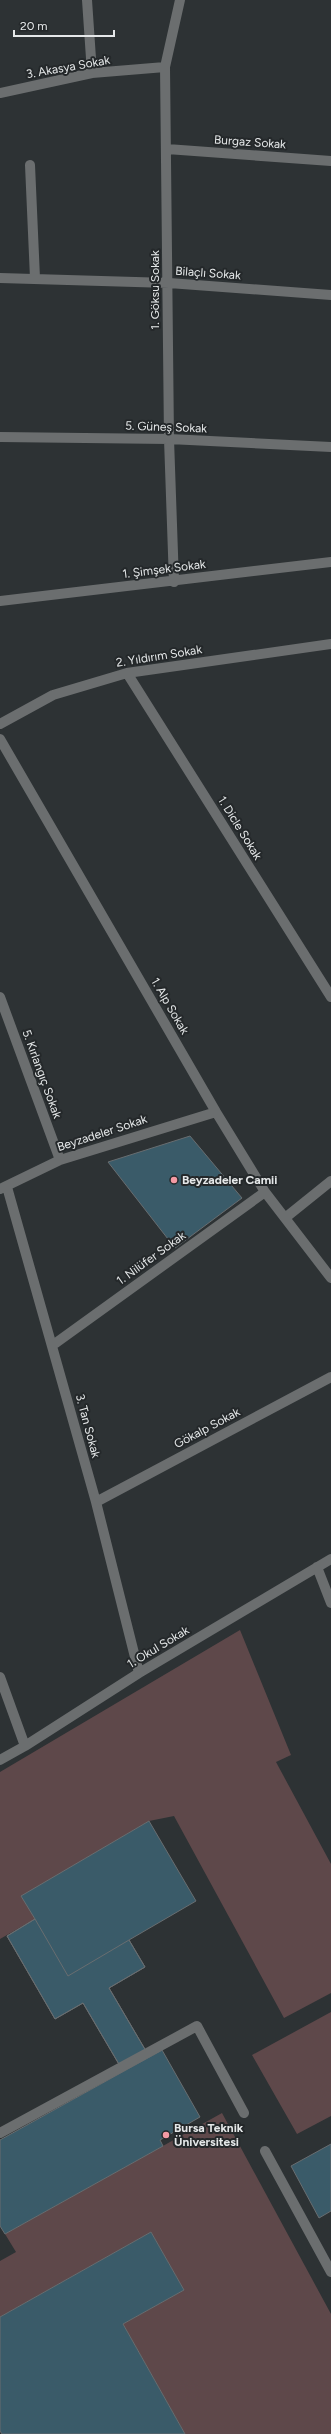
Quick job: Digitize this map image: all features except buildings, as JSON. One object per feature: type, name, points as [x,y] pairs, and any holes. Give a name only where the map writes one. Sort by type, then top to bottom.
[{"type":"street","points":[[88,0],[92,73]]},
{"type":"street","name":"1. Göksu Sokak","points":[[174,582],[169,439],[165,67],[180,0]]},
{"type":"street","name":"3. Akasya Sokak","points":[[0,93],[92,73],[165,67]]},
{"type":"street","name":"Burgaz Sokak","points":[[167,149],[331,161]]},
{"type":"street","points":[[30,166],[35,278]]},
{"type":"street","name":"Bilaçlı Sokak","points":[[0,278],[168,283],[331,295]]},
{"type":"street","name":"5. Güneş Sokak","points":[[0,437],[169,439],[331,447]]},
{"type":"street","name":"1. Şimşek Sokak","points":[[0,601],[174,582],[331,562]]},
{"type":"street","name":"2. Yıldırım Sokak","points":[[0,724],[53,695],[127,673],[331,644]]},
{"type":"street","name":"1. Dicle Sokak","points":[[127,673],[331,997]]},
{"type":"street","name":"1. Alp Sokak","points":[[0,739],[216,1112],[265,1192],[331,1278]]},
{"type":"street","name":"5. Kırlangıç Sokak","points":[[0,997],[60,1160]]},
{"type":"street","name":"Beyzadeler Sokak","points":[[4,1188],[60,1160],[216,1112]]},
{"type":"street","points":[[284,1218],[331,1181]]},
{"type":"street","name":"3. Tan Sokak","points":[[4,1188],[53,1345],[96,1502],[139,1673]]},
{"type":"street","name":"1. Nilüfer Sokak","points":[[53,1345],[265,1192]]},
{"type":"street","name":"Gökalp Sokak","points":[[96,1502],[331,1377]]},
{"type":"street","name":"1. Okul Sokak","points":[[0,1760],[25,1746],[139,1673],[331,1559]]},
{"type":"street","points":[[317,1567],[331,1603]]},
{"type":"street","points":[[0,1676],[25,1746]]},
{"type":"street","points":[[0,2133],[197,2026],[244,2113]]},
{"type":"street","points":[[265,2151],[331,2272]]},
{"type":"shaded area","points":[[240,1630],[291,1755],[276,1762],[331,1864],[331,1993],[284,2018],[174,1816],[149,1821],[22,1896],[35,1919],[0,1939],[0,1772]]},
{"type":"shaded area","points":[[331,2012],[331,2116],[297,2134],[252,2055]]},
{"type":"shaded area","points":[[222,2113],[331,2314],[331,2434],[185,2434],[123,2324],[184,2290],[151,2232],[0,2317],[0,2261],[16,2252],[5,2234]]},
{"type":"place","name":"Beyzadeler Camii","points":[[174,1180]]},
{"type":"place","name":"Bursa Teknik Üniversitesi","points":[[166,2135]]}]
